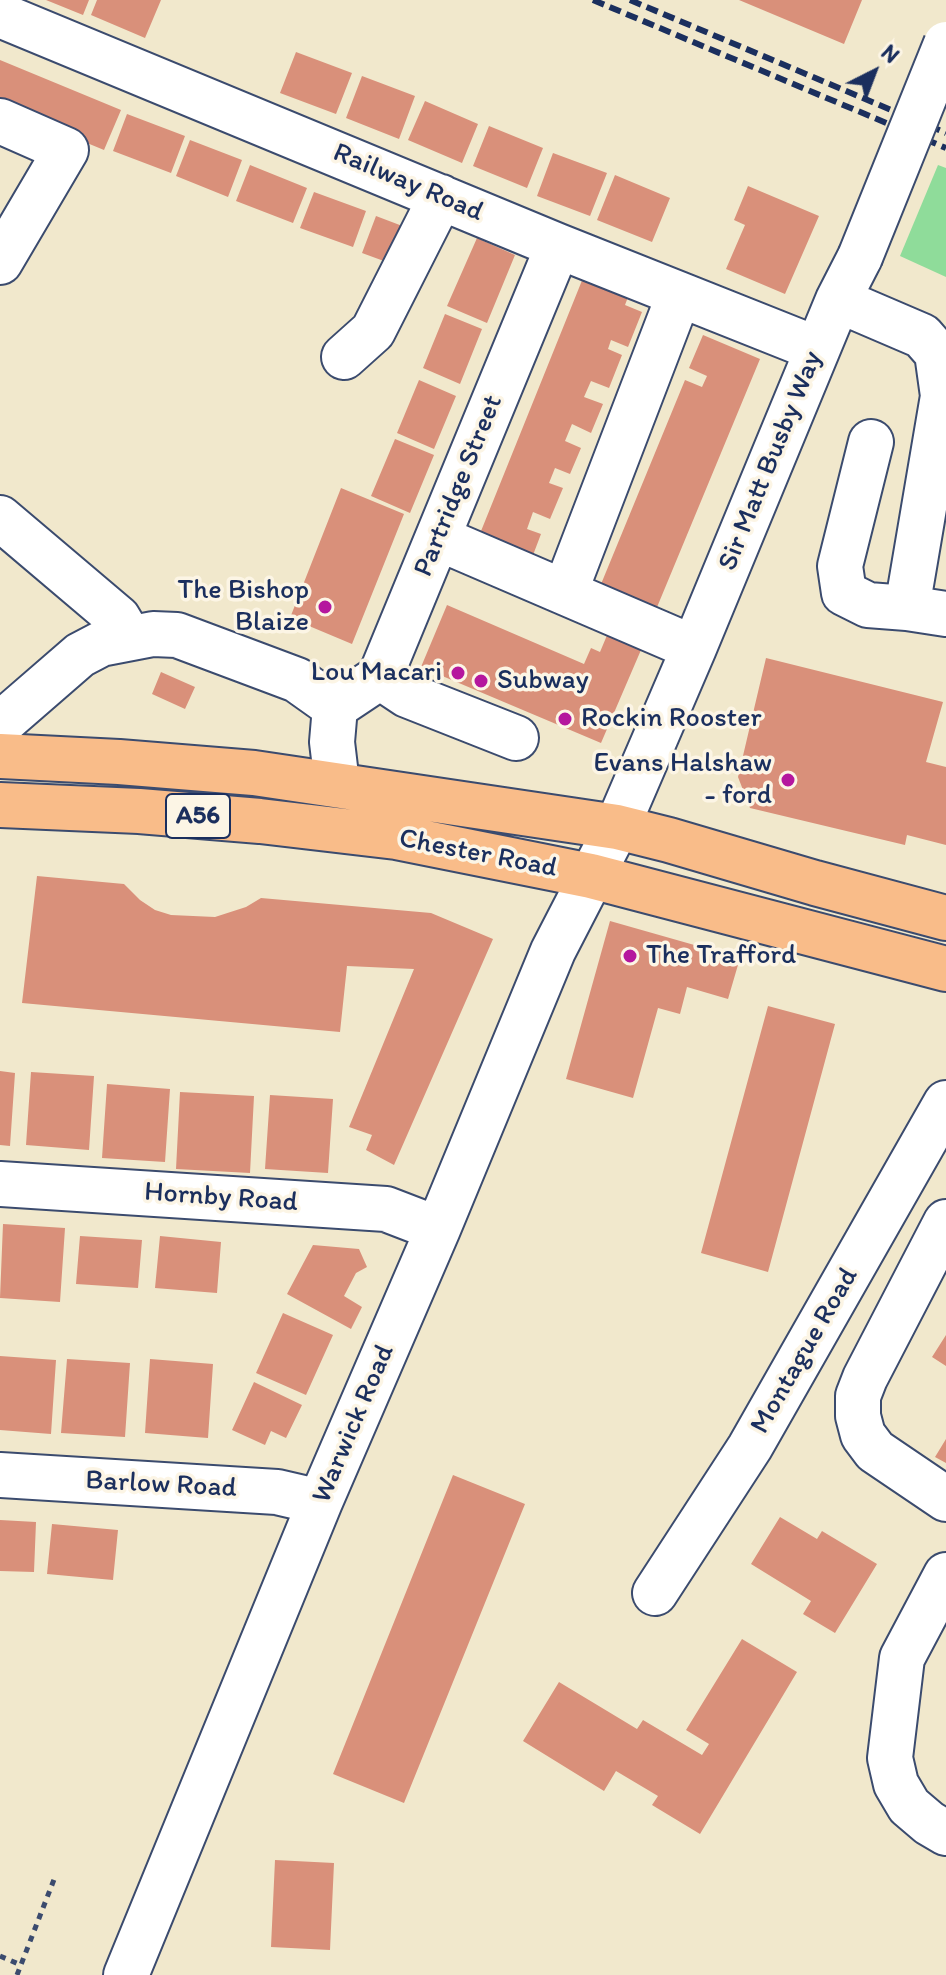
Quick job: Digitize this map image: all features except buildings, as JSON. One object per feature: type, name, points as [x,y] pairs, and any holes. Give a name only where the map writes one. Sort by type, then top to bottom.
[{"type":"highway","name":"Chester Road","points":[[0,756],[119,762],[337,784],[617,827],[946,918]]},
{"type":"highway","name":"Chester Road","points":[[0,805],[139,811],[396,837],[591,876],[946,969]]},
{"type":"street","name":"Railway Road","points":[[0,15],[558,246],[817,349]]},
{"type":"street","name":"Sir Matt Busby Way","points":[[591,876],[617,827],[694,648],[817,349],[860,257],[946,44]]},
{"type":"street","points":[[0,121],[66,150],[0,262]]},
{"type":"street","points":[[344,357],[373,331],[441,197]]},
{"type":"street","name":"Partridge Street","points":[[380,677],[558,246]]},
{"type":"street","points":[[565,592],[679,295]]},
{"type":"street","points":[[838,300],[934,334],[944,397],[926,611],[868,605],[844,593],[840,566],[871,442]]},
{"type":"street","points":[[0,518],[118,618],[130,638]]},
{"type":"street","points":[[438,538],[694,648]]},
{"type":"street","points":[[0,727],[80,655],[101,644],[153,634],[177,635],[297,680],[335,707]]},
{"type":"street","points":[[335,707],[380,677],[407,695],[516,738]]},
{"type":"street","points":[[335,707],[332,742],[337,784]]},
{"type":"street","name":"Warwick Road","points":[[126,1975],[320,1502],[553,951],[591,876]]},
{"type":"street","name":"Montague Road","points":[[655,1593],[750,1447],[946,1103]]},
{"type":"street","name":"Hornby Road","points":[[0,1184],[386,1209],[438,1229]]},
{"type":"street","points":[[946,1222],[865,1378],[858,1396],[858,1416],[863,1435],[875,1451],[946,1499]]},
{"type":"street","name":"Barlow Road","points":[[0,1475],[277,1492],[320,1502]]},
{"type":"street","points":[[946,1575],[902,1658],[890,1758],[896,1784],[909,1806],[946,1833]]},
{"type":"path","points":[[17,1975],[55,1877]]},
{"type":"path","points":[[0,1956],[21,1965]]},
{"type":"green space","points":[[938,165],[946,168],[946,277],[900,256]]},
{"type":"railway","points":[[593,0],[946,148]]},
{"type":"railway","points":[[630,0],[946,133]]},
{"type":"place","name":"The Bishop Blaize","points":[[325,607]]},
{"type":"place","name":"Lou Macari","points":[[458,673]]},
{"type":"place","name":"Subway","points":[[481,681]]},
{"type":"place","name":"Rockin Rooster","points":[[565,719]]},
{"type":"place","name":"Evans Halshaw - ford","points":[[788,780]]},
{"type":"place","name":"The Trafford","points":[[630,956]]}]
